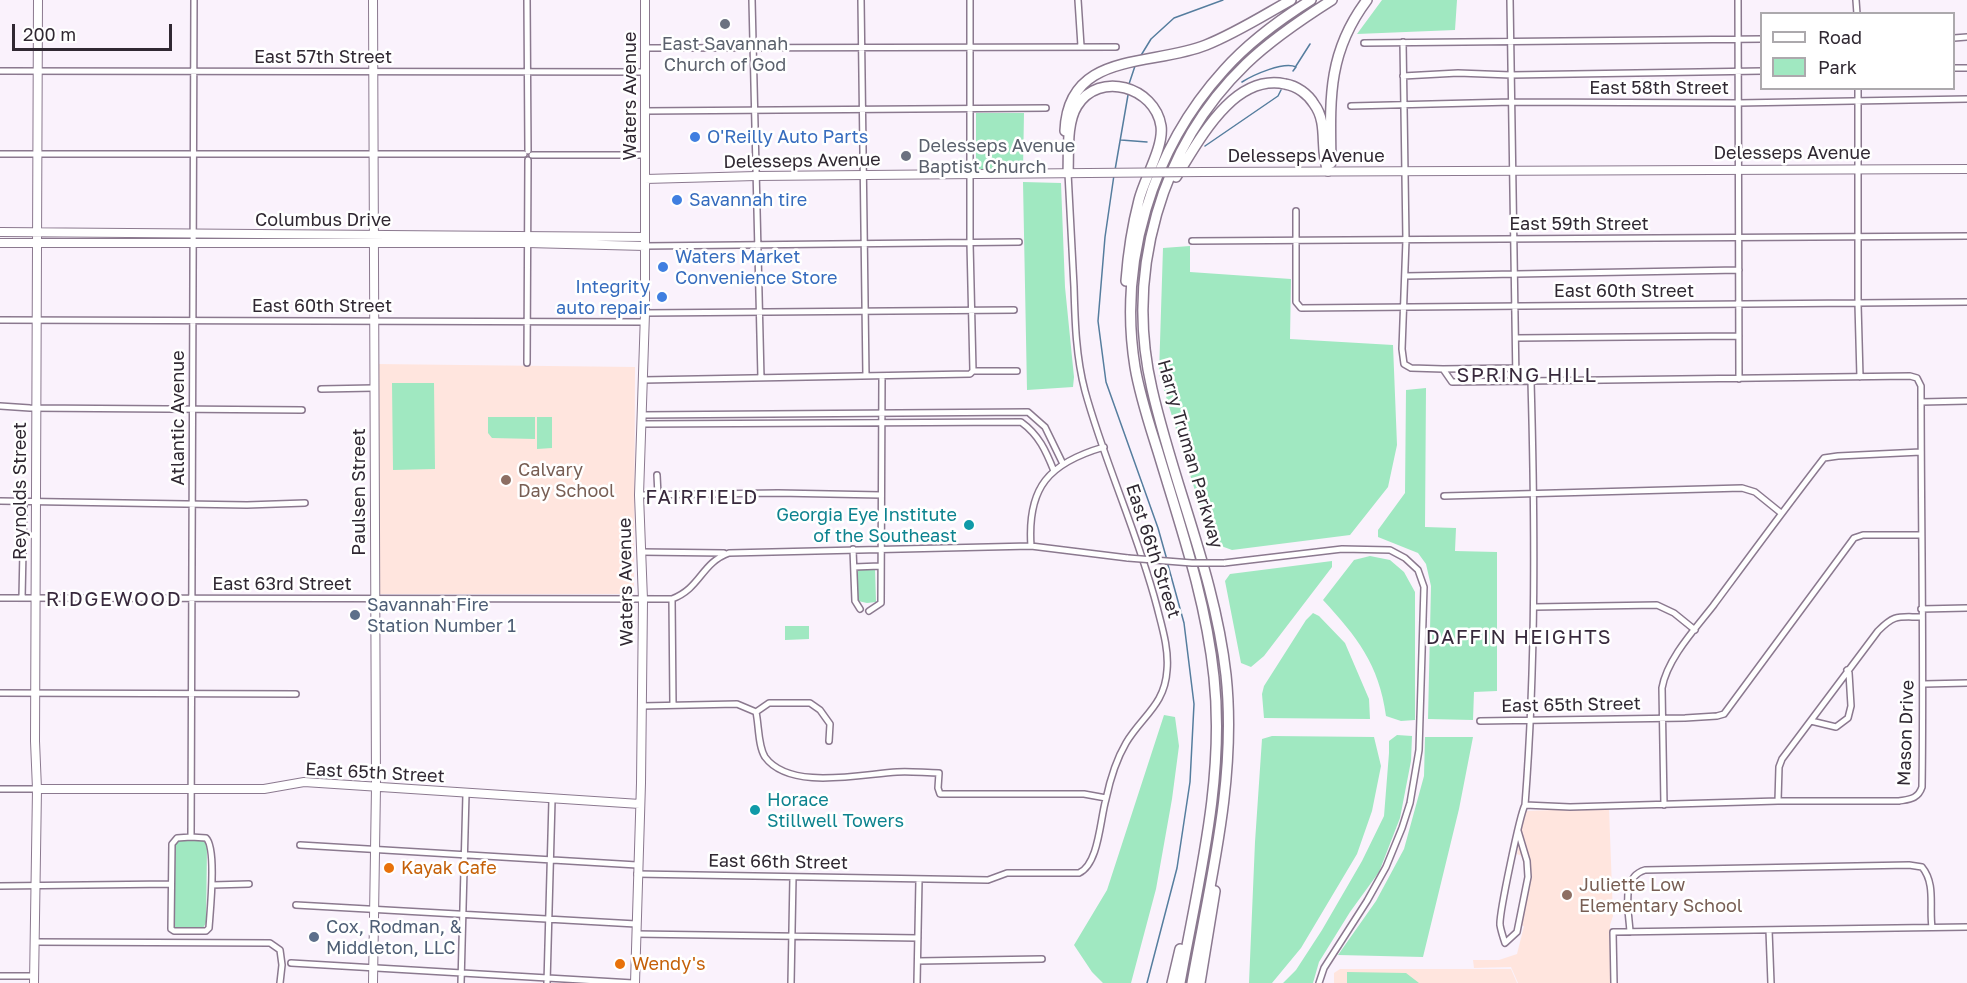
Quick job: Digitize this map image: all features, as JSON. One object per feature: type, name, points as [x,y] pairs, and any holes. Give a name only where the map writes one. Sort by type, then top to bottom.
[{"type":"highway","points":[[1068,173],[1066,110],[1074,93],[1085,80],[1096,72],[1114,66],[1206,45],[1292,0]]},
{"type":"highway","name":"Harry Truman Parkway","points":[[1180,983],[1211,810],[1216,763],[1217,716],[1212,659],[1198,588],[1135,367],[1131,313],[1136,252],[1148,202],[1167,155],[1198,101],[1224,69],[1270,28],[1311,0]]},
{"type":"highway","name":"Harry Truman Parkway","points":[[1192,983],[1222,812],[1228,754],[1228,696],[1217,616],[1207,574],[1153,392],[1145,353],[1143,293],[1151,234],[1162,196],[1177,160],[1208,108],[1233,77],[1262,50],[1332,0]]},
{"type":"highway","points":[[1328,171],[1331,163],[1330,104],[1333,74],[1342,44],[1355,16],[1367,0]]},
{"type":"highway","points":[[1151,234],[1174,181],[1199,141],[1226,105],[1246,90],[1262,84],[1277,82],[1291,85],[1306,94],[1315,105],[1322,118],[1325,163],[1328,171]]},
{"type":"highway","points":[[1068,173],[1071,123],[1076,108],[1090,93],[1110,87],[1132,89],[1144,96],[1158,116],[1161,127],[1160,142],[1139,198],[1131,235],[1126,314],[1135,367]]},
{"type":"highway","points":[[1200,983],[1226,812],[1228,754]]},
{"type":"highway","points":[[1172,983],[1198,882]]},
{"type":"street","name":"Reynolds Street","points":[[34,980],[37,789],[35,408],[39,154],[38,0]]},
{"type":"street","name":"Atlantic Avenue","points":[[191,837],[194,0]]},
{"type":"street","name":"Paulsen Street","points":[[373,0],[376,786],[373,983]]},
{"type":"street","points":[[527,0],[527,363]]},
{"type":"street","name":"Waters Avenue","points":[[634,983],[642,706],[643,600],[639,495],[645,242],[645,0]]},
{"type":"street","points":[[752,0],[761,378]]},
{"type":"street","points":[[861,0],[866,376]]},
{"type":"street","points":[[970,0],[970,243],[973,371]]},
{"type":"street","points":[[1078,0],[1081,46]]},
{"type":"street","points":[[1510,0],[1516,381]]},
{"type":"street","points":[[1738,0],[1739,379]]},
{"type":"street","points":[[1364,43],[1760,39]]},
{"type":"street","points":[[1403,42],[1406,240],[1402,349],[1404,364],[1411,368],[1516,368]]},
{"type":"street","points":[[646,48],[1116,46]]},
{"type":"street","name":"East 57th Street","points":[[0,71],[646,72]]},
{"type":"street","points":[[1403,76],[1458,73],[1511,75],[1760,71]]},
{"type":"street","points":[[1443,369],[1452,382],[1860,377],[1858,90]]},
{"type":"street","name":"East 58th Street","points":[[1351,106],[1512,102],[1738,103],[1967,99]]},
{"type":"street","points":[[645,111],[1046,108]]},
{"type":"street","points":[[0,154],[645,155]]},
{"type":"street","name":"Delesseps Avenue","points":[[645,179],[1328,171],[1967,169]]},
{"type":"street","name":"East 66th Street","points":[[637,874],[988,880],[1007,873],[1080,872],[1087,868],[1093,854],[1117,763],[1125,744],[1162,696],[1167,667],[1163,632],[1149,576],[1085,392],[1077,349],[1068,173]]},
{"type":"street","points":[[1296,211],[1296,239]]},
{"type":"street","name":"Columbus Drive","points":[[0,232],[193,238],[645,242]]},
{"type":"street","name":"East 59th Street","points":[[1192,241],[1967,236]]},
{"type":"street","name":"Columbus Drive","points":[[0,243],[193,238]]},
{"type":"street","name":"East 60th Street","points":[[1296,239],[1296,302],[1301,308],[1967,302]]},
{"type":"street","points":[[645,242],[758,246],[1019,242]]},
{"type":"street","points":[[1405,276],[1739,270]]},
{"type":"street","name":"East 60th Street","points":[[0,320],[527,321],[759,311],[1014,310]]},
{"type":"street","points":[[1516,338],[1739,336]]},
{"type":"street","points":[[643,380],[970,374],[973,371],[1017,371]]},
{"type":"street","points":[[869,611],[880,603],[882,376]]},
{"type":"street","name":"Mason Drive","points":[[1525,805],[1570,807],[1778,801],[1899,801],[1913,799],[1919,795],[1922,787],[1924,684],[1921,617],[1921,386],[1917,378],[1910,376],[1860,377]]},
{"type":"street","points":[[1518,831],[1527,861],[1528,877],[1517,932],[1505,943],[1500,924],[1522,810],[1525,805],[1532,721],[1535,607],[1531,381]]},
{"type":"street","points":[[321,389],[374,388]]},
{"type":"street","points":[[1921,402],[1967,401]]},
{"type":"street","points":[[0,406],[302,410]]},
{"type":"street","points":[[1014,411],[1014,422]]},
{"type":"street","points":[[642,415],[1028,412],[1038,419],[1055,444],[1063,464]]},
{"type":"street","points":[[760,413],[761,423]]},
{"type":"street","points":[[642,424],[1021,422],[1038,437],[1048,454],[1054,471]]},
{"type":"street","points":[[1031,546],[1029,525],[1031,510],[1040,488],[1063,464],[1082,453],[1104,447]]},
{"type":"street","points":[[1664,805],[1662,718],[1664,677],[1668,667],[1824,458],[1921,452]]},
{"type":"street","points":[[657,475],[658,495]]},
{"type":"street","points":[[1444,496],[1742,488],[1755,492],[1781,513]]},
{"type":"street","points":[[639,495],[778,493],[881,495]]},
{"type":"street","points":[[0,501],[247,505],[305,503]]},
{"type":"street","points":[[22,598],[24,503]]},
{"type":"street","name":"East 65th Street","points":[[1480,721],[1662,718],[1724,714],[1854,538],[1863,535],[1921,535]]},
{"type":"street","points":[[641,552],[729,553],[1031,546],[1192,563],[1224,563],[1342,549],[1390,550],[1404,558],[1418,570],[1424,587],[1419,750],[1410,803],[1386,867],[1367,901],[1330,957],[1319,983]]},
{"type":"street","points":[[853,549],[855,601],[860,609]]},
{"type":"street","points":[[674,705],[672,599],[691,589],[712,561],[729,553]]},
{"type":"street","points":[[854,567],[880,566]]},
{"type":"street","name":"East 63rd Street","points":[[0,598],[672,599]]},
{"type":"street","points":[[1535,607],[1657,605],[1674,613],[1695,630]]},
{"type":"street","points":[[1921,609],[1967,608]]},
{"type":"street","points":[[1778,801],[1779,767],[1782,759],[1847,670],[1890,619],[1921,617]]},
{"type":"street","points":[[1811,722],[1836,727],[1848,718],[1851,706],[1850,672],[1847,670]]},
{"type":"street","points":[[1924,684],[1967,683]]},
{"type":"street","points":[[0,693],[296,694]]},
{"type":"street","points":[[756,712],[769,703],[810,703],[830,724],[830,741]]},
{"type":"street","points":[[642,706],[737,704],[756,712]]},
{"type":"street","points":[[756,712],[760,746],[766,758],[777,768],[790,774],[810,778],[900,772],[939,773],[940,795],[1084,794],[1106,798]]},
{"type":"street","name":"East 65th Street","points":[[0,789],[264,789],[304,782],[640,804]]},
{"type":"street","points":[[461,983],[466,794]]},
{"type":"street","points":[[547,980],[552,800]]},
{"type":"street","points":[[191,837],[206,838],[209,841],[212,885],[209,928],[206,931],[174,931],[171,929],[172,844],[177,838],[191,837]]},
{"type":"street","points":[[300,845],[638,865]]},
{"type":"street","points":[[1630,932],[1628,886],[1636,873],[1645,870],[1917,865],[1923,867],[1930,881],[1932,927]]},
{"type":"street","points":[[791,983],[794,877]]},
{"type":"street","points":[[917,983],[919,880]]},
{"type":"street","points":[[0,886],[171,884]]},
{"type":"street","points":[[212,885],[249,884]]},
{"type":"street","points":[[296,906],[636,924]]},
{"type":"street","points":[[1614,983],[1613,932],[1967,927]]},
{"type":"street","points":[[1769,930],[1771,983]]},
{"type":"street","points":[[636,934],[918,938]]},
{"type":"street","points":[[34,942],[270,943],[280,950],[282,965],[280,983]]},
{"type":"street","points":[[918,961],[1042,959]]},
{"type":"street","points":[[291,963],[547,980],[634,983]]},
{"type":"street","points":[[0,976],[34,980]]},
{"type":"shaded area","name":"Calvary Day School","points":[[376,364],[635,367],[634,594],[377,594]]},
{"type":"shaded area","name":"Juliette Low Elementary School","points":[[1609,808],[1613,916],[1610,925],[1611,983],[1518,983],[1511,967],[1474,968],[1473,960],[1499,960],[1517,954],[1524,926],[1515,924],[1525,874],[1522,856],[1517,854],[1525,811]]},
{"type":"shaded area","points":[[1340,969],[1511,969],[1517,983],[1334,983],[1334,973]]},
{"type":"green space","points":[[1382,0],[1457,0],[1455,30],[1357,34]]},
{"type":"green space","points":[[976,113],[1024,113],[1023,170],[978,170],[976,166]]},
{"type":"green space","points":[[1023,182],[1061,183],[1065,287],[1073,387],[1027,390]]},
{"type":"green space","points":[[1190,246],[1190,272],[1291,279],[1290,339],[1393,345],[1397,445],[1388,487],[1350,535],[1232,550],[1213,543],[1159,374],[1163,248]]},
{"type":"green space","points":[[392,383],[434,383],[435,469],[393,470]]},
{"type":"green space","points":[[1426,388],[1425,527],[1456,528],[1455,551],[1497,552],[1497,691],[1474,692],[1473,720],[1428,719],[1431,586],[1426,564],[1418,553],[1378,537],[1378,530],[1405,493],[1406,390]]},
{"type":"green space","points":[[488,417],[535,417],[535,439],[492,438],[488,433]]},
{"type":"green space","points":[[537,417],[552,417],[552,448],[537,449]]},
{"type":"green space","points":[[1370,556],[1390,560],[1404,572],[1415,592],[1415,720],[1401,721],[1386,716],[1378,681],[1365,652],[1323,600],[1354,560]]},
{"type":"green space","points":[[1332,561],[1332,567],[1264,656],[1251,667],[1241,663],[1225,581],[1230,574]]},
{"type":"green space","points":[[858,569],[875,569],[876,602],[858,601]]},
{"type":"green space","points":[[1313,613],[1319,616],[1345,643],[1369,699],[1370,719],[1264,718],[1262,694],[1264,686],[1306,620]]},
{"type":"green space","points":[[785,626],[809,626],[809,639],[785,640]]},
{"type":"green space","points":[[1164,715],[1175,717],[1179,746],[1156,889],[1131,983],[1103,983],[1092,972],[1074,945],[1107,890]]},
{"type":"green space","points":[[1397,735],[1412,736],[1411,761],[1400,818],[1379,872],[1350,912],[1319,962],[1313,983],[1283,983],[1296,970],[1322,930],[1362,861],[1384,816],[1389,741]]},
{"type":"green space","points":[[1272,736],[1374,737],[1381,766],[1372,811],[1357,854],[1301,948],[1272,983],[1249,983],[1262,739]]},
{"type":"green space","points":[[1425,737],[1473,737],[1459,809],[1423,957],[1338,955],[1376,901],[1404,849],[1424,776]]},
{"type":"green space","points":[[176,841],[204,841],[207,846],[206,923],[203,928],[174,927],[174,844]]},
{"type":"green space","points":[[1347,972],[1406,973],[1419,983],[1347,983]]},
{"type":"waterway","points":[[1140,57],[1151,39],[1174,18],[1223,0]]},
{"type":"waterway","points":[[1296,66],[1310,44]]},
{"type":"waterway","points":[[1129,84],[1135,66]]},
{"type":"waterway","points":[[1242,82],[1277,67],[1296,67],[1293,71]]},
{"type":"waterway","points":[[1205,146],[1278,96],[1281,90]]},
{"type":"waterway","points":[[1115,170],[1128,95]]},
{"type":"waterway","points":[[1121,140],[1147,142]]},
{"type":"waterway","points":[[1114,175],[1105,237],[1098,321],[1106,382],[1158,528],[1167,560]]},
{"type":"waterway","points":[[1147,983],[1177,868],[1190,782],[1194,704],[1184,623],[1168,565]]},
{"type":"place","name":"East Savannah Church of God","points":[[725,24]]},
{"type":"place","name":"O'Reilly Auto Parts","points":[[695,137]]},
{"type":"place","name":"Delesseps Avenue Baptist Church","points":[[906,156]]},
{"type":"place","name":"Savannah tire","points":[[677,200]]},
{"type":"place","name":"Waters Market Convenience Store","points":[[663,267]]},
{"type":"place","name":"Integrity auto repair","points":[[662,297]]},
{"type":"place","name":"Calvary Day School","points":[[506,480]]},
{"type":"place","name":"Georgia Eye Institute of the Southeast","points":[[969,525]]},
{"type":"place","name":"Savannah Fire Station Number 1","points":[[355,615]]},
{"type":"place","name":"Horace Stillwell Towers","points":[[755,810]]},
{"type":"place","name":"Kayak Cafe","points":[[389,868]]},
{"type":"place","name":"Juliette Low Elementary School","points":[[1567,895]]},
{"type":"place","name":"Cox, Rodman, & Middleton, LLC","points":[[314,937]]},
{"type":"place","name":"Wendy's","points":[[620,964]]},
{"type":"district","name":"SPRING HILL","points":[[1527,376]]},
{"type":"district","name":"FAIRFIELD","points":[[702,498]]},
{"type":"district","name":"RIDGEWOOD","points":[[114,600]]},
{"type":"district","name":"DAFFIN HEIGHTS","points":[[1519,638]]}]
